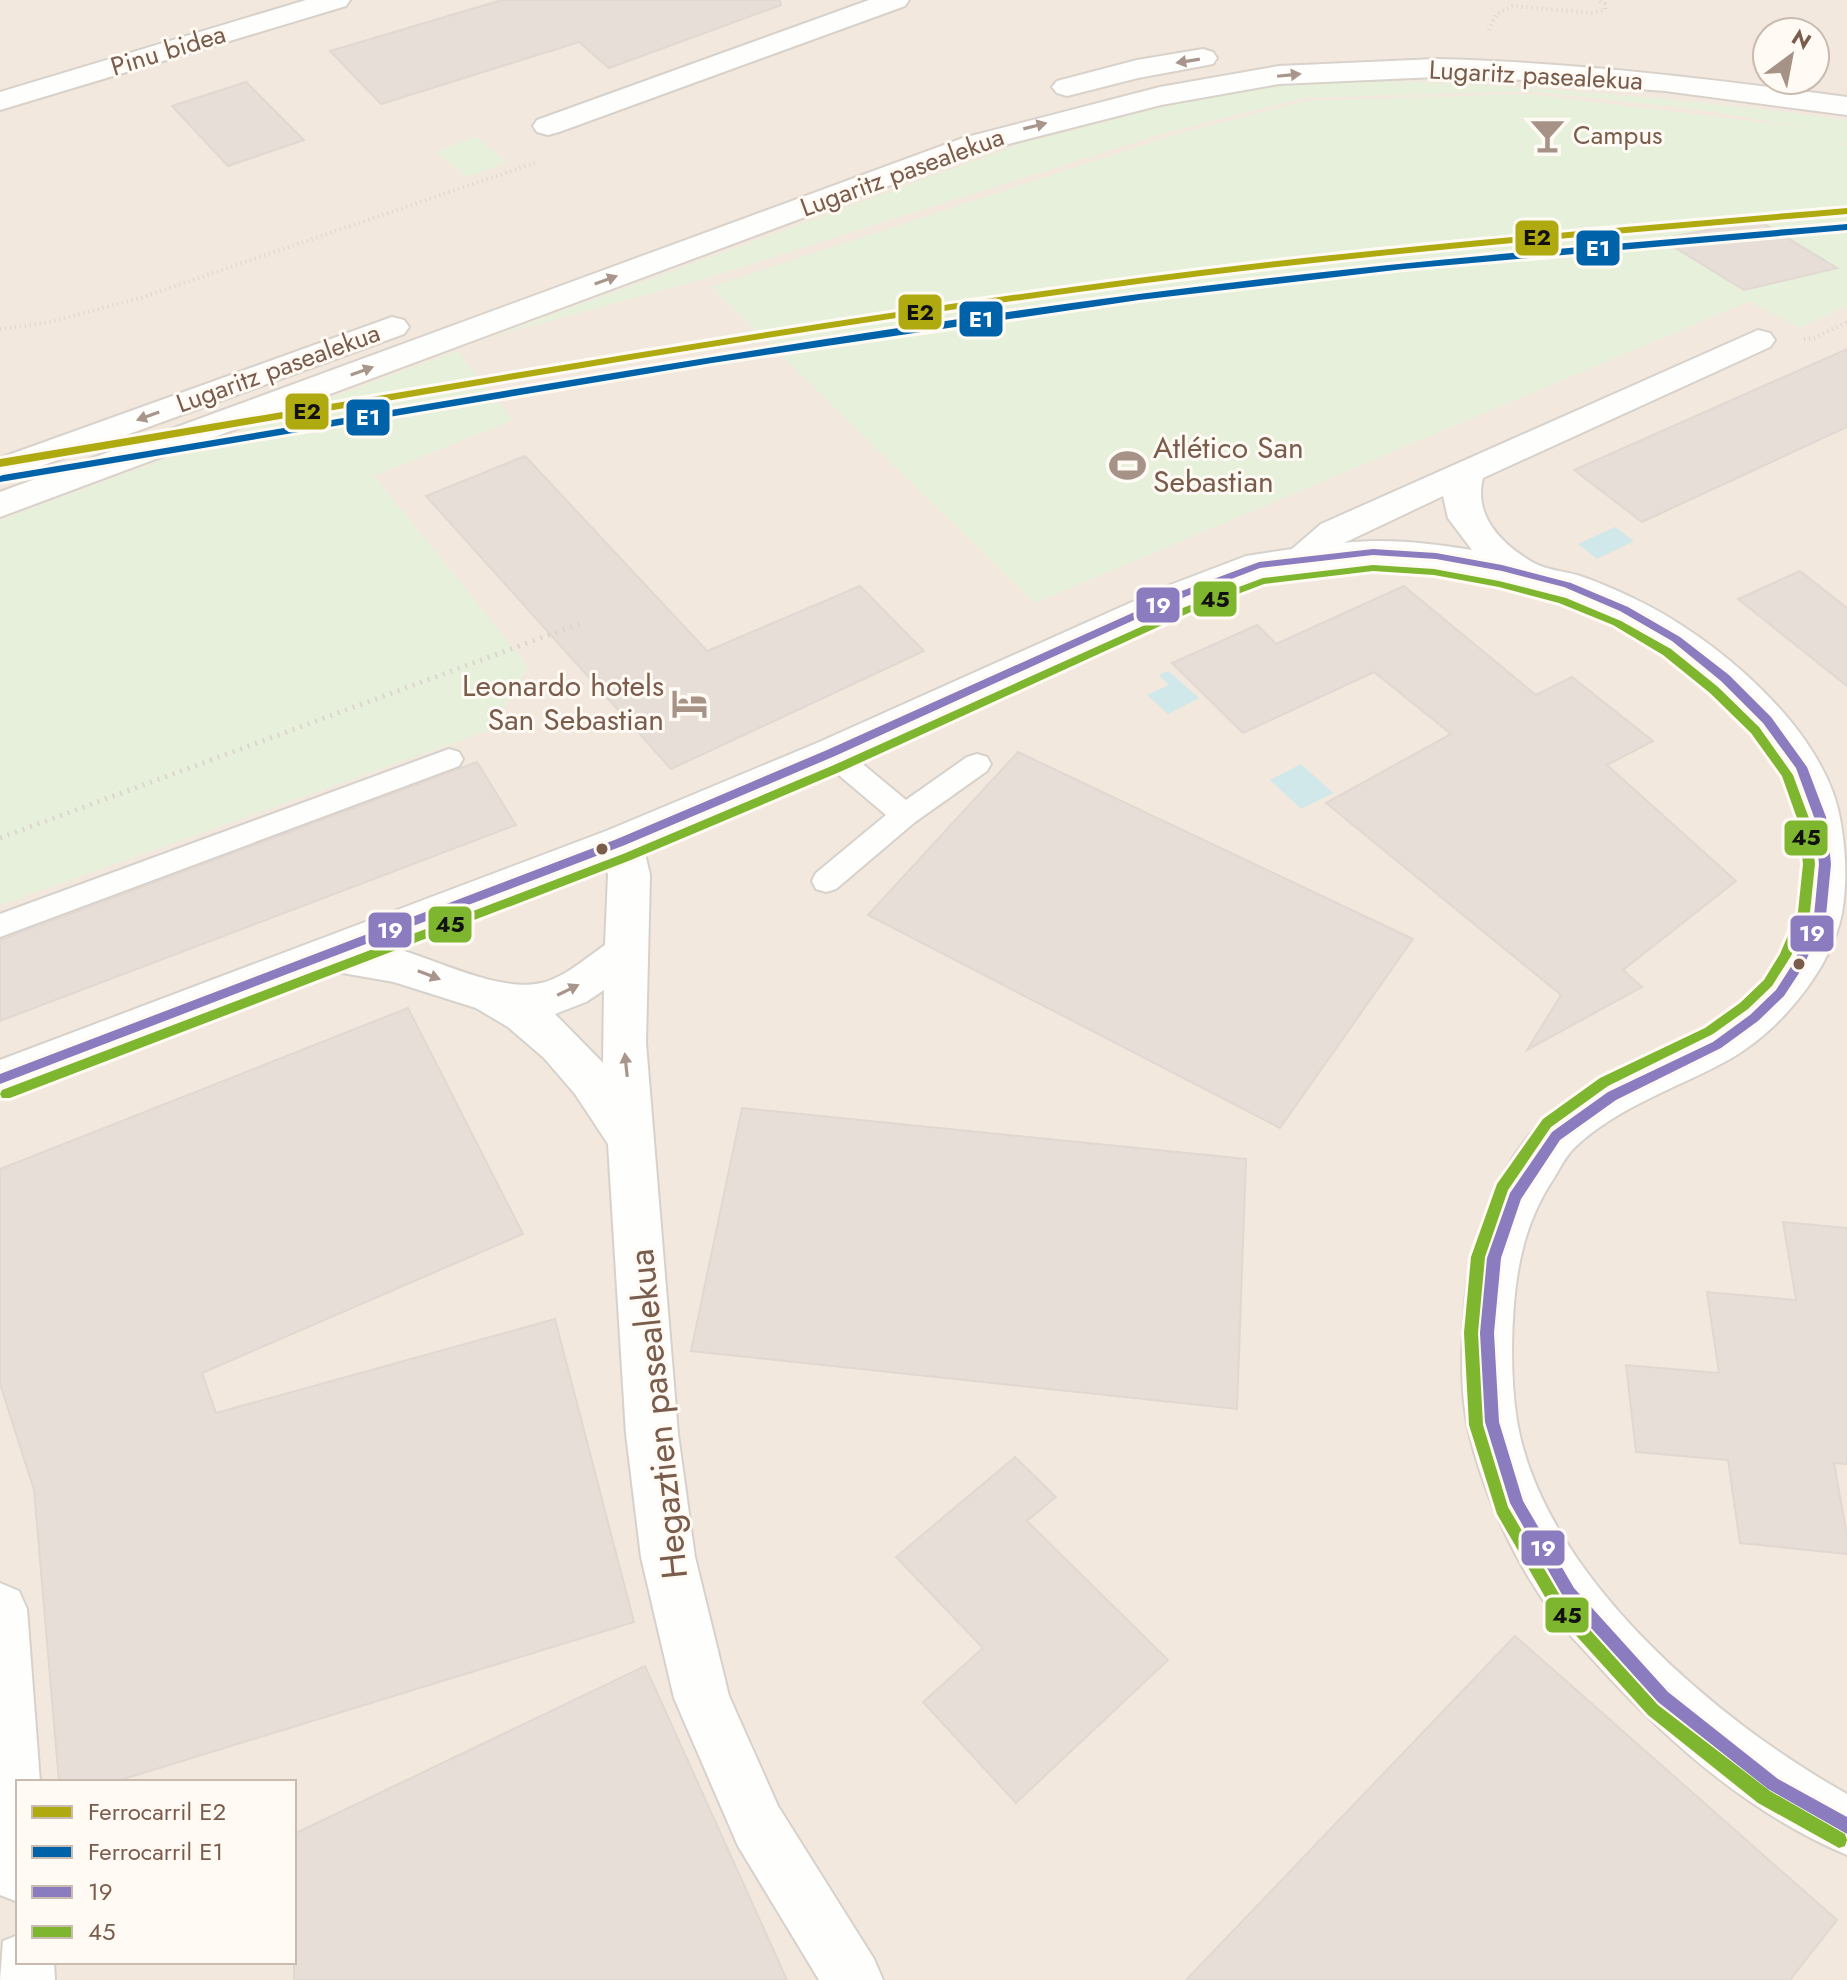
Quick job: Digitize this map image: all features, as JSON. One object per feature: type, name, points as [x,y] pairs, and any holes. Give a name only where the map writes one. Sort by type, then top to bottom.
[{"type":"street","name":"Pinu bidea","points":[[0,101],[336,0]]},
{"type":"street","points":[[823,0],[848,16]]},
{"type":"street","points":[[548,126],[895,0]]},
{"type":"street","name":"Lugaritz pasealekua","points":[[1376,42],[1476,42],[1582,49],[1751,69]]},
{"type":"street","points":[[1041,94],[1137,69],[1267,48],[1321,44]]},
{"type":"street","name":"Lugaritz pasealekua","points":[[0,505],[974,144],[1160,96],[1279,75],[1436,68],[1495,69],[1665,82],[1847,106]]},
{"type":"street","name":"Lugaritz pasealekua","points":[[667,227],[1001,107]]},
{"type":"street","name":"Lugaritz pasealekua","points":[[0,470],[415,319]]},
{"type":"street","points":[[1304,558],[1334,532],[1758,340]]},
{"type":"street","points":[[1467,470],[1461,496],[1463,511],[1479,536],[1523,573]]},
{"type":"street","points":[[0,1079],[621,842],[831,753],[1222,577],[1259,565],[1373,552],[1436,556],[1567,585],[1624,609],[1676,639],[1725,678],[1767,720],[1801,767],[1820,817],[1825,864],[1820,916],[1799,964],[1780,993],[1754,1018],[1717,1045],[1612,1096],[1556,1136],[1515,1197],[1494,1258],[1487,1333],[1492,1422],[1517,1503],[1569,1593],[1663,1697],[1773,1784],[1847,1826]]},
{"type":"street","name":"Hegaztien pasealekua","points":[[621,842],[629,875],[624,1043],[656,1465],[668,1557],[702,1698],[758,1826],[853,1980]]},
{"type":"street","points":[[503,1001],[542,1001],[570,990],[625,954]]},
{"type":"street","name":"Hegaztien pasealekua","points":[[326,955],[369,957],[398,964],[503,1001],[558,1042],[607,1100],[631,1142]]},
{"type":"street","points":[[0,1609],[16,1844]]},
{"type":"lane","points":[[831,753],[905,815]]},
{"type":"lane","points":[[0,926],[449,759]]},
{"type":"lane","points":[[826,881],[905,815],[977,764]]},
{"type":"path","points":[[1489,30],[1499,9],[1512,6],[1592,13],[1605,10],[1605,4],[1597,0]]},
{"type":"path","points":[[0,329],[46,323],[140,298],[538,162],[548,126]]},
{"type":"path","points":[[0,838],[584,622]]},
{"type":"shaded area","points":[[0,0],[1847,0],[1847,1980],[0,1980]]},
{"type":"green space","name":"Atlético San Sebastian","points":[[1383,81],[1616,94],[1847,120],[1847,144],[1822,132],[1847,145],[1847,306],[1800,328],[1750,301],[1035,603],[711,287],[1174,135],[1306,101],[1526,94],[1818,129],[1695,109],[1529,91],[1303,98],[1165,133],[704,279],[491,337],[1023,143],[1197,98],[1286,83]]},
{"type":"green space","points":[[476,137],[507,162],[467,177],[436,152]]},
{"type":"green space","points":[[457,351],[513,420],[374,476],[528,666],[493,729],[0,905],[0,520]]},
{"type":"water","points":[[1615,527],[1634,541],[1597,559],[1578,544]]},
{"type":"water","points":[[1168,671],[1199,698],[1168,714],[1147,695],[1169,685],[1159,675]]},
{"type":"water","points":[[1301,764],[1333,793],[1301,809],[1270,780]]},
{"type":"building","points":[[502,0],[780,0],[781,5],[609,68],[579,42],[381,104],[330,51]]},
{"type":"building","points":[[246,82],[304,140],[228,166],[172,106]]},
{"type":"building","points":[[1758,220],[1837,268],[1744,290],[1661,239]]},
{"type":"building","points":[[1847,349],[1847,427],[1642,522],[1574,470]]},
{"type":"building","points":[[525,456],[707,651],[860,586],[924,651],[671,769],[426,496]]},
{"type":"building","points":[[1800,571],[1847,608],[1847,686],[1738,599]]},
{"type":"building","points":[[1404,586],[1536,695],[1572,677],[1653,741],[1607,765],[1736,881],[1623,970],[1642,987],[1527,1050],[1561,995],[1326,803],[1451,734],[1374,672],[1243,733],[1172,663],[1257,625],[1276,644]]},
{"type":"building","points":[[1018,752],[1413,939],[1280,1128],[868,915]]},
{"type":"building","points":[[477,762],[516,825],[0,1021],[0,940]]},
{"type":"building","points":[[408,1008],[523,1234],[202,1373],[216,1413],[555,1319],[634,1622],[120,1780],[59,1780],[34,1490],[0,1384],[0,1169]]},
{"type":"building","points":[[742,1108],[1246,1159],[1237,1409],[691,1351]]},
{"type":"building","points":[[1783,1222],[1847,1228],[1847,1464],[1834,1463],[1847,1536],[1847,1554],[1740,1543],[1728,1460],[1636,1452],[1626,1365],[1719,1373],[1707,1292],[1796,1300]]},
{"type":"building","points":[[1015,1457],[1056,1497],[1027,1521],[1168,1660],[1016,1803],[923,1702],[983,1648],[896,1557]]},
{"type":"building","points":[[1515,1636],[1837,1920],[1790,1980],[1186,1980]]},
{"type":"building","points":[[645,1666],[787,1980],[294,1980],[296,1833]]},
{"type":"rail line","name":"E2","points":[[0,463],[711,344],[1138,281],[1404,251],[1847,211]]},
{"type":"rail line","name":"E1","points":[[3,479],[712,360],[1139,297],[1404,266],[1847,227]]},
{"type":"transit line","name":"19","points":[[0,1079],[621,842],[831,753],[1183,594],[1259,565],[1373,552],[1436,556],[1502,568],[1567,585],[1624,609],[1676,639],[1725,678],[1767,720],[1801,767],[1820,817],[1825,864],[1820,916],[1799,964],[1780,993],[1754,1018],[1717,1045],[1612,1096],[1556,1136],[1515,1197],[1494,1258],[1487,1333],[1492,1422],[1517,1503],[1569,1593],[1663,1697],[1773,1784],[1847,1826]]},
{"type":"transit line","name":"45","points":[[6,1094],[627,857],[838,768],[1189,609],[1263,581],[1373,568],[1434,572],[1562,600],[1617,623],[1667,652],[1714,690],[1755,730],[1787,775],[1804,821],[1809,864],[1804,912],[1785,956],[1768,983],[1744,1006],[1709,1031],[1604,1082],[1547,1123],[1502,1188],[1478,1257],[1471,1333],[1476,1425],[1502,1509],[1557,1604],[1653,1710],[1764,1797],[1839,1840]]},
{"type":"place","name":"Campus","points":[[1547,135]]},
{"type":"place","name":"Atlético San Sebastian","points":[[1127,465]]},
{"type":"place","name":"Leonardo hotels San Sebastian","points":[[690,703]]}]
